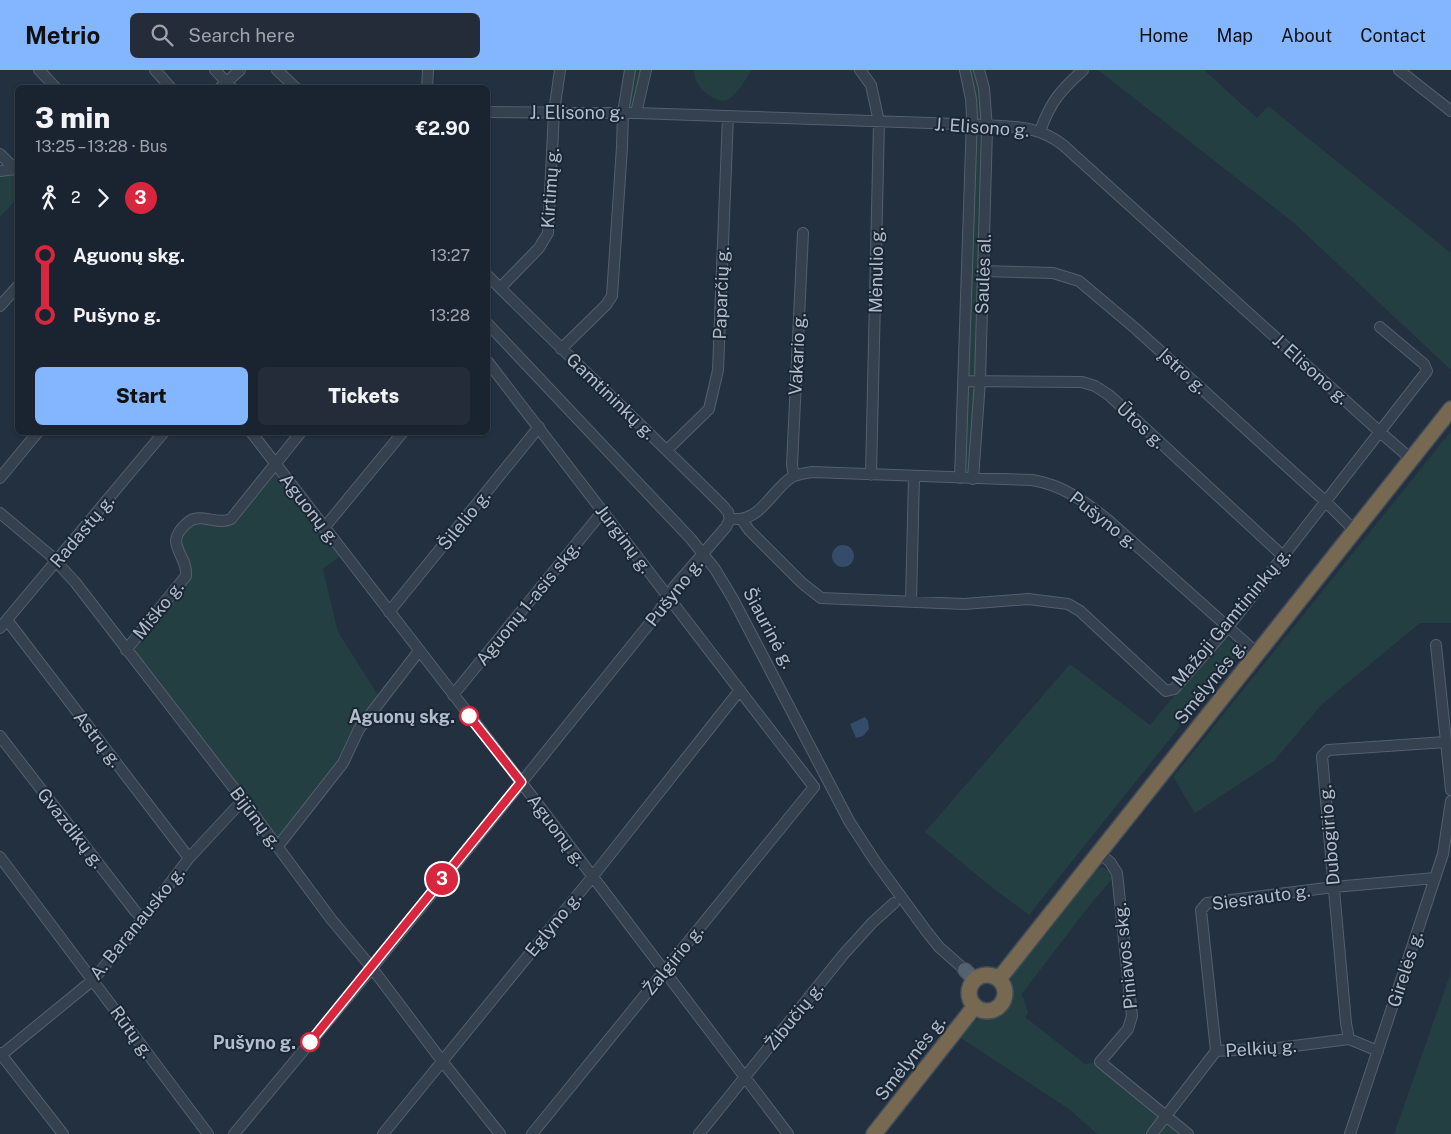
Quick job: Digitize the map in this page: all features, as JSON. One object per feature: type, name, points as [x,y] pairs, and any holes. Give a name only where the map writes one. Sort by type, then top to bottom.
[{"type":"highway","name":"Smėlynės g.","points":[[999,979],[1451,409]]},
{"type":"highway","points":[[970,975],[987,975],[999,979],[1005,990],[1004,999],[1000,1006],[988,1011],[972,1003],[969,993],[970,975]]},
{"type":"highway","name":"Smėlynės g.","points":[[874,1134],[975,1006]]},
{"type":"street","points":[[39,70],[53,85]]},
{"type":"street","points":[[155,70],[168,85]]},
{"type":"street","points":[[215,70],[225,85]]},
{"type":"street","points":[[227,85],[240,70]]},
{"type":"street","points":[[277,70],[293,85]]},
{"type":"street","points":[[427,85],[428,70]]},
{"type":"street","name":"Kirtimų g.","points":[[500,288],[539,248],[548,233],[554,112],[560,70]]},
{"type":"street","points":[[561,349],[606,305],[612,296],[623,113],[630,70]]},
{"type":"street","points":[[636,113],[646,70]]},
{"type":"street","name":"Mėnulio g.","points":[[860,70],[871,85],[879,122],[870,475]]},
{"type":"street","name":"Saulės al.","points":[[960,478],[972,125],[971,98],[965,70]]},
{"type":"street","name":"Saulės al.","points":[[973,479],[980,381],[987,125],[984,88],[980,70]]},
{"type":"street","points":[[1040,131],[1046,113],[1054,99],[1084,70]]},
{"type":"street","points":[[1399,70],[1451,111]]},
{"type":"street","name":"J. Elisono g.","points":[[490,112],[728,116],[987,125],[1022,127],[1040,131],[1054,137],[1063,144],[1412,459]]},
{"type":"street","name":"Paparčių g.","points":[[667,450],[709,409],[718,370],[728,116]]},
{"type":"street","points":[[0,154],[15,169]]},
{"type":"street","points":[[0,171],[15,170]]},
{"type":"street","name":"Vakario g.","points":[[794,476],[792,465],[803,232]]},
{"type":"street","name":"Įstro g.","points":[[983,271],[1053,273],[1079,281],[1136,329],[1326,502],[1354,530]]},
{"type":"street","name":"Gamtininkų g.","points":[[490,278],[723,506],[728,512],[730,519]]},
{"type":"street","points":[[0,306],[15,289]]},
{"type":"street","name":"Šiaurinė g.","points":[[490,326],[704,553],[725,583],[860,840],[939,947],[970,975]]},
{"type":"street","name":"Mažoji Gamtininkų g.","points":[[742,520],[749,530],[802,583],[822,598],[964,604],[1028,599],[1068,604],[1080,611],[1166,691],[1174,689],[1228,627],[1427,371],[1424,364],[1380,326]]},
{"type":"street","name":"Jurginų g.","points":[[490,365],[814,787]]},
{"type":"street","name":"Ūtos g.","points":[[963,381],[1082,382],[1095,386],[1109,395],[1283,556]]},
{"type":"street","name":"Šilelio g.","points":[[389,612],[539,428]]},
{"type":"street","points":[[0,478],[36,435]]},
{"type":"street","name":"Radastų g.","points":[[3,624],[57,562],[162,435]]},
{"type":"street","name":"Aguonų g.","points":[[252,435],[521,782],[788,1134]]},
{"type":"street","name":"Miško g.","points":[[126,650],[186,576],[185,564],[175,542],[182,528],[194,518],[214,522],[231,520],[299,435]]},
{"type":"street","points":[[324,528],[401,435]]},
{"type":"street","name":"Pušyno g.","points":[[794,476],[812,472],[1038,481],[1053,484],[1073,494],[1108,520],[1257,653]]},
{"type":"street","points":[[730,519],[742,520],[760,509],[794,476]]},
{"type":"street","points":[[911,602],[914,476]]},
{"type":"street","name":"Aguonų 1-asis skg.","points":[[453,695],[603,511]]},
{"type":"street","name":"Bijūnų g.","points":[[0,513],[57,562],[75,582],[278,846],[331,919],[372,968],[500,1134]]},
{"type":"street","name":"Pušyno g.","points":[[234,1134],[372,968],[658,613],[674,587],[704,553],[730,519]]},
{"type":"street","name":"Astrų g.","points":[[3,624],[189,858]]},
{"type":"street","points":[[1436,645],[1451,790]]},
{"type":"street","points":[[278,846],[343,764],[359,729],[419,651]]},
{"type":"street","name":"Eglyno g.","points":[[383,1134],[740,690]]},
{"type":"street","name":"Gvazdikų g.","points":[[0,736],[123,896],[143,919]]},
{"type":"street","name":"Dubogirio g.","points":[[1349,1039],[1322,756],[1328,750],[1446,742]]},
{"type":"street","name":"Žalgirio g.","points":[[532,1134],[814,787]]},
{"type":"street","name":"A. Baranausko g.","points":[[1,1055],[93,980],[143,919],[189,858],[243,800]]},
{"type":"street","name":"Girelės g.","points":[[1350,1134],[1444,854],[1451,802]]},
{"type":"street","name":"Piniavos skg.","points":[[1098,852],[1110,862],[1117,873],[1132,1016],[1128,1029],[1100,1062],[1166,1116]]},
{"type":"street","name":"Rūtų g.","points":[[0,858],[208,1134]]},
{"type":"street","name":"Siesrauto g.","points":[[1216,1051],[1201,910],[1204,906],[1212,901],[1435,878]]},
{"type":"street","name":"Žibučių g.","points":[[699,1134],[843,955],[894,902]]},
{"type":"street","name":"Pelkių g.","points":[[1152,1134],[1216,1051],[1278,1048],[1349,1039],[1378,1051]]},
{"type":"street","points":[[1,1055],[63,1134]]},
{"type":"street","points":[[1166,1116],[1188,1134]]},
{"type":"green space","points":[[632,70],[644,70],[636,107],[628,111]]},
{"type":"green space","points":[[694,70],[752,70],[736,93],[725,101],[714,98],[700,87],[694,76]]},
{"type":"green space","points":[[967,70],[977,70],[982,121],[975,120]]},
{"type":"green space","points":[[1098,70],[1204,70],[1257,118],[1268,106],[1451,253],[1451,370],[1294,223]]},
{"type":"green space","points":[[975,130],[983,130],[976,374],[969,377],[966,375]]},
{"type":"green space","points":[[12,175],[15,177],[15,201],[0,217],[0,176]]},
{"type":"green space","points":[[968,384],[976,387],[971,471],[967,474],[964,472]]},
{"type":"green space","points":[[1451,431],[1451,623],[1420,623],[1322,704],[1274,761],[1195,813],[1173,777]]},
{"type":"green space","points":[[276,470],[340,556],[323,569],[338,632],[378,695],[355,725],[337,761],[277,838],[130,650],[191,575],[179,547],[181,535],[197,521],[225,525],[234,523]]},
{"type":"green space","points":[[1222,638],[1229,639],[1241,650],[1029,915],[990,886],[925,832],[1070,664],[1150,725]]},
{"type":"green space","points":[[1102,867],[1111,872],[1113,878],[1089,906],[1021,995],[1028,1013],[1025,1017],[1085,1064],[1094,1063],[1182,1134],[1097,1134],[1069,1109],[961,1038],[978,1019],[1000,1015],[1005,1012],[1011,1003],[1012,997],[1011,975],[1026,954],[1051,928],[1082,884],[1096,870]]},
{"type":"green space","points":[[1451,972],[1451,1134],[1394,1134]]},
{"type":"water","points":[[843,545],[851,548],[854,556],[851,564],[843,567],[835,564],[832,556],[835,548]]},
{"type":"water","points":[[865,717],[868,721],[869,729],[863,736],[856,738],[850,724]]},
{"type":"bus line","name":"3","points":[[310,1042],[372,968],[521,782],[469,716]]},
{"type":"place","name":"Aguonų skg.","points":[[469,716]]},
{"type":"place","name":"Pušyno g.","points":[[310,1042]]}]
